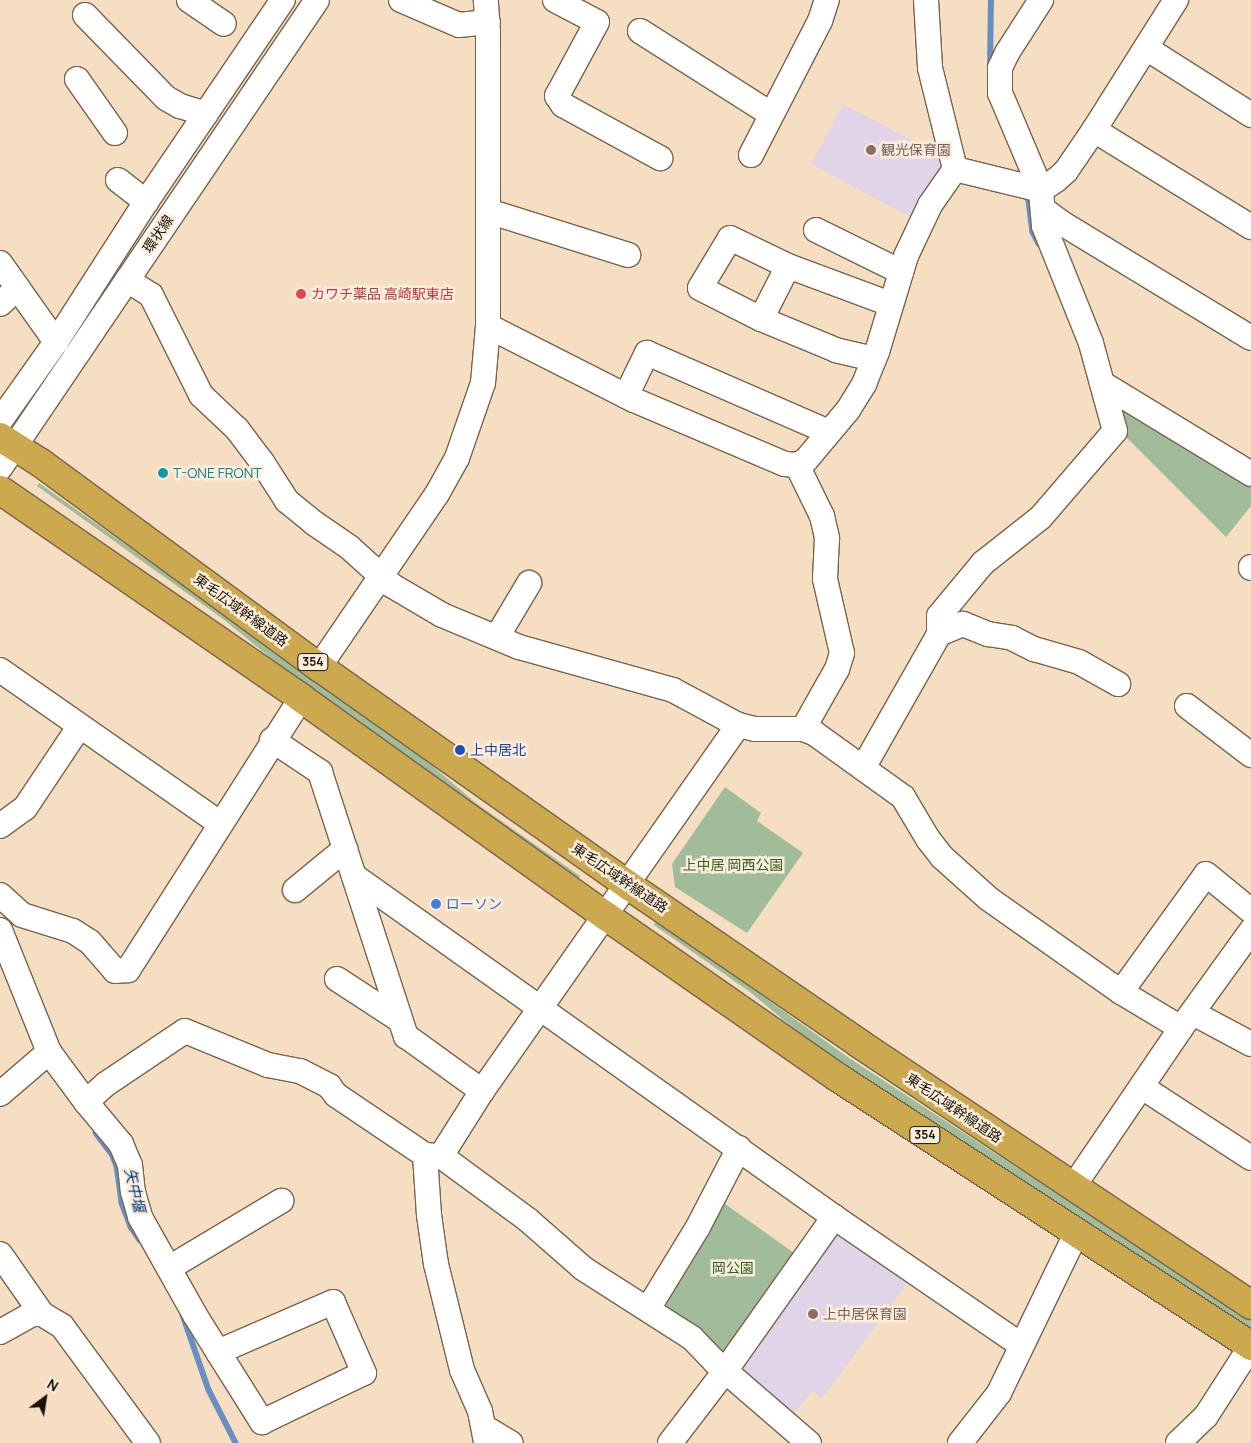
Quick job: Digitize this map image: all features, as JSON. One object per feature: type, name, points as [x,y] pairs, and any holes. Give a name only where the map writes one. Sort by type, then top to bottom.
[{"type":"highway","name":"東毛広域幹線道路","points":[[5,451],[41,463],[319,667],[628,885],[1073,1187],[1251,1305]]},
{"type":"highway","name":"354","points":[[0,490],[300,698],[606,916],[837,1077],[1251,1346]]},
{"type":"street","points":[[189,0],[224,24]]},
{"type":"street","name":"環状線","points":[[0,421],[56,342],[146,202],[283,0]]},
{"type":"street","name":"環状線","points":[[5,451],[127,280],[317,0]]},
{"type":"street","points":[[319,667],[437,494],[457,458],[483,383],[488,326],[487,11],[459,26],[401,0]]},
{"type":"street","points":[[555,0],[597,22],[557,96],[563,105],[660,158]]},
{"type":"street","points":[[751,155],[820,21],[827,0]]},
{"type":"street","points":[[488,326],[626,396],[785,464],[797,465],[806,460],[848,410],[864,384],[874,359],[901,272],[930,205],[954,169],[930,68],[926,0]]},
{"type":"street","points":[[863,768],[939,634],[939,616],[952,598],[983,563],[1041,517],[1115,431],[1092,344],[1044,226],[1042,200],[1000,93],[1000,68],[1007,53],[1041,0]]},
{"type":"street","points":[[1042,200],[1066,171],[1094,130],[1176,0]]},
{"type":"street","points":[[85,16],[166,98],[180,106],[206,114]]},
{"type":"street","points":[[640,31],[771,114]]},
{"type":"street","points":[[1146,48],[1251,115]]},
{"type":"street","points":[[77,79],[115,133]]},
{"type":"street","points":[[1094,130],[1251,227]]},
{"type":"street","points":[[954,169],[1042,200],[1060,222],[1251,338]]},
{"type":"street","points":[[118,180],[146,202]]},
{"type":"street","points":[[488,212],[628,255]]},
{"type":"street","points":[[816,230],[901,272]]},
{"type":"street","points":[[874,359],[836,350],[761,319],[700,288],[730,238],[788,266],[890,304]]},
{"type":"street","points":[[0,263],[56,342]]},
{"type":"street","points":[[761,319],[788,266]]},
{"type":"street","points":[[127,280],[151,295],[201,395],[237,429],[262,462],[287,502],[314,524],[349,547],[391,585],[442,615],[496,637],[568,661],[673,690],[738,725],[755,729],[803,729],[814,733],[903,797],[928,839],[942,857],[989,899],[1121,992],[1187,1021],[1251,1044]]},
{"type":"street","points":[[0,304],[18,288]]},
{"type":"street","points":[[626,396],[647,353],[829,432]]},
{"type":"street","points":[[1103,384],[1251,474]]},
{"type":"street","points":[[797,465],[822,516],[827,538],[825,579],[842,653],[837,669],[803,729]]},
{"type":"street","points":[[496,637],[529,583]]},
{"type":"street","points":[[939,634],[963,624],[988,634],[1012,638],[1034,649],[1079,662],[1118,684]]},
{"type":"street","points":[[0,670],[79,727],[221,824]]},
{"type":"street","points":[[0,895],[22,914],[73,931],[90,942],[115,971],[128,970],[300,698]]},
{"type":"street","points":[[1187,706],[1251,755]]},
{"type":"street","points":[[511,1443],[485,1435],[480,1411],[462,1370],[436,1264],[429,1215],[433,1155],[482,1091],[628,885],[738,725]]},
{"type":"street","points":[[0,826],[25,808],[79,727]]},
{"type":"street","points":[[272,740],[320,772],[406,1036],[482,1091]]},
{"type":"street","points":[[295,890],[345,849]]},
{"type":"street","points":[[1121,992],[1206,874],[1251,911]]},
{"type":"street","points":[[354,876],[539,1010],[739,1148],[834,1218],[1022,1345]]},
{"type":"street","points":[[0,930],[44,1056],[121,1144],[130,1165],[133,1192],[140,1218],[218,1352],[262,1422],[364,1373],[333,1302],[218,1352]]},
{"type":"street","points":[[1073,1187],[1251,931]]},
{"type":"street","points":[[337,979],[400,1020]]},
{"type":"street","points":[[86,1102],[106,1084],[185,1031],[268,1065],[300,1071],[329,1086],[336,1095],[433,1155],[528,1220],[584,1269],[692,1338],[725,1370],[809,1443]]},
{"type":"street","points":[[0,1094],[44,1056]]},
{"type":"street","points":[[1142,1088],[1251,1158]]},
{"type":"street","points":[[648,1309],[698,1227],[739,1148]]},
{"type":"street","points":[[169,1268],[282,1201]]},
{"type":"street","points":[[670,1443],[834,1218]]},
{"type":"street","points":[[960,1443],[999,1393],[1076,1234]]},
{"type":"street","points":[[0,1254],[42,1314],[62,1326],[70,1334],[148,1443]]},
{"type":"street","points":[[0,1332],[33,1314],[42,1314]]},
{"type":"street","points":[[1178,1443],[1206,1416],[1251,1346]]},
{"type":"shaded area","points":[[843,104],[948,160],[916,220],[811,164]]},
{"type":"shaded area","points":[[841,1232],[910,1279],[822,1399],[812,1391],[791,1417],[745,1376],[744,1367],[835,1233]]},
{"type":"green space","points":[[1118,404],[1251,485],[1251,506],[1226,537],[1123,434]]},
{"type":"green space","points":[[39,483],[409,746],[477,804],[580,876],[578,881],[305,686],[223,619],[37,486]]},
{"type":"green space","name":"上中居 岡西公園","points":[[725,787],[761,813],[757,821],[803,853],[747,933],[675,887],[672,864]]},
{"type":"green space","points":[[657,920],[849,1058],[1251,1320],[1251,1332],[822,1052],[750,992],[654,925]]},
{"type":"green space","name":"岡公園","points":[[718,1199],[797,1255],[728,1359],[661,1307]]},
{"type":"waterway","points":[[990,68],[991,0]]},
{"type":"waterway","points":[[1028,193],[1033,232],[1039,244]]},
{"type":"waterway","name":"矢中堰","points":[[96,1133],[112,1154],[117,1166],[122,1203],[131,1227],[140,1240]]},
{"type":"waterway","name":"矢中堰","points":[[183,1315],[209,1390],[236,1443]]},
{"type":"place","name":"観光保育園","points":[[871,150]]},
{"type":"place","name":"カワチ薬品 高崎駅東店","points":[[301,294]]},
{"type":"place","name":"T-ONE FRONT","points":[[163,473]]},
{"type":"place","name":"上中居北","points":[[460,750]]},
{"type":"place","name":"ローソン","points":[[436,904]]},
{"type":"place","name":"上中居保育園","points":[[813,1314]]}]
